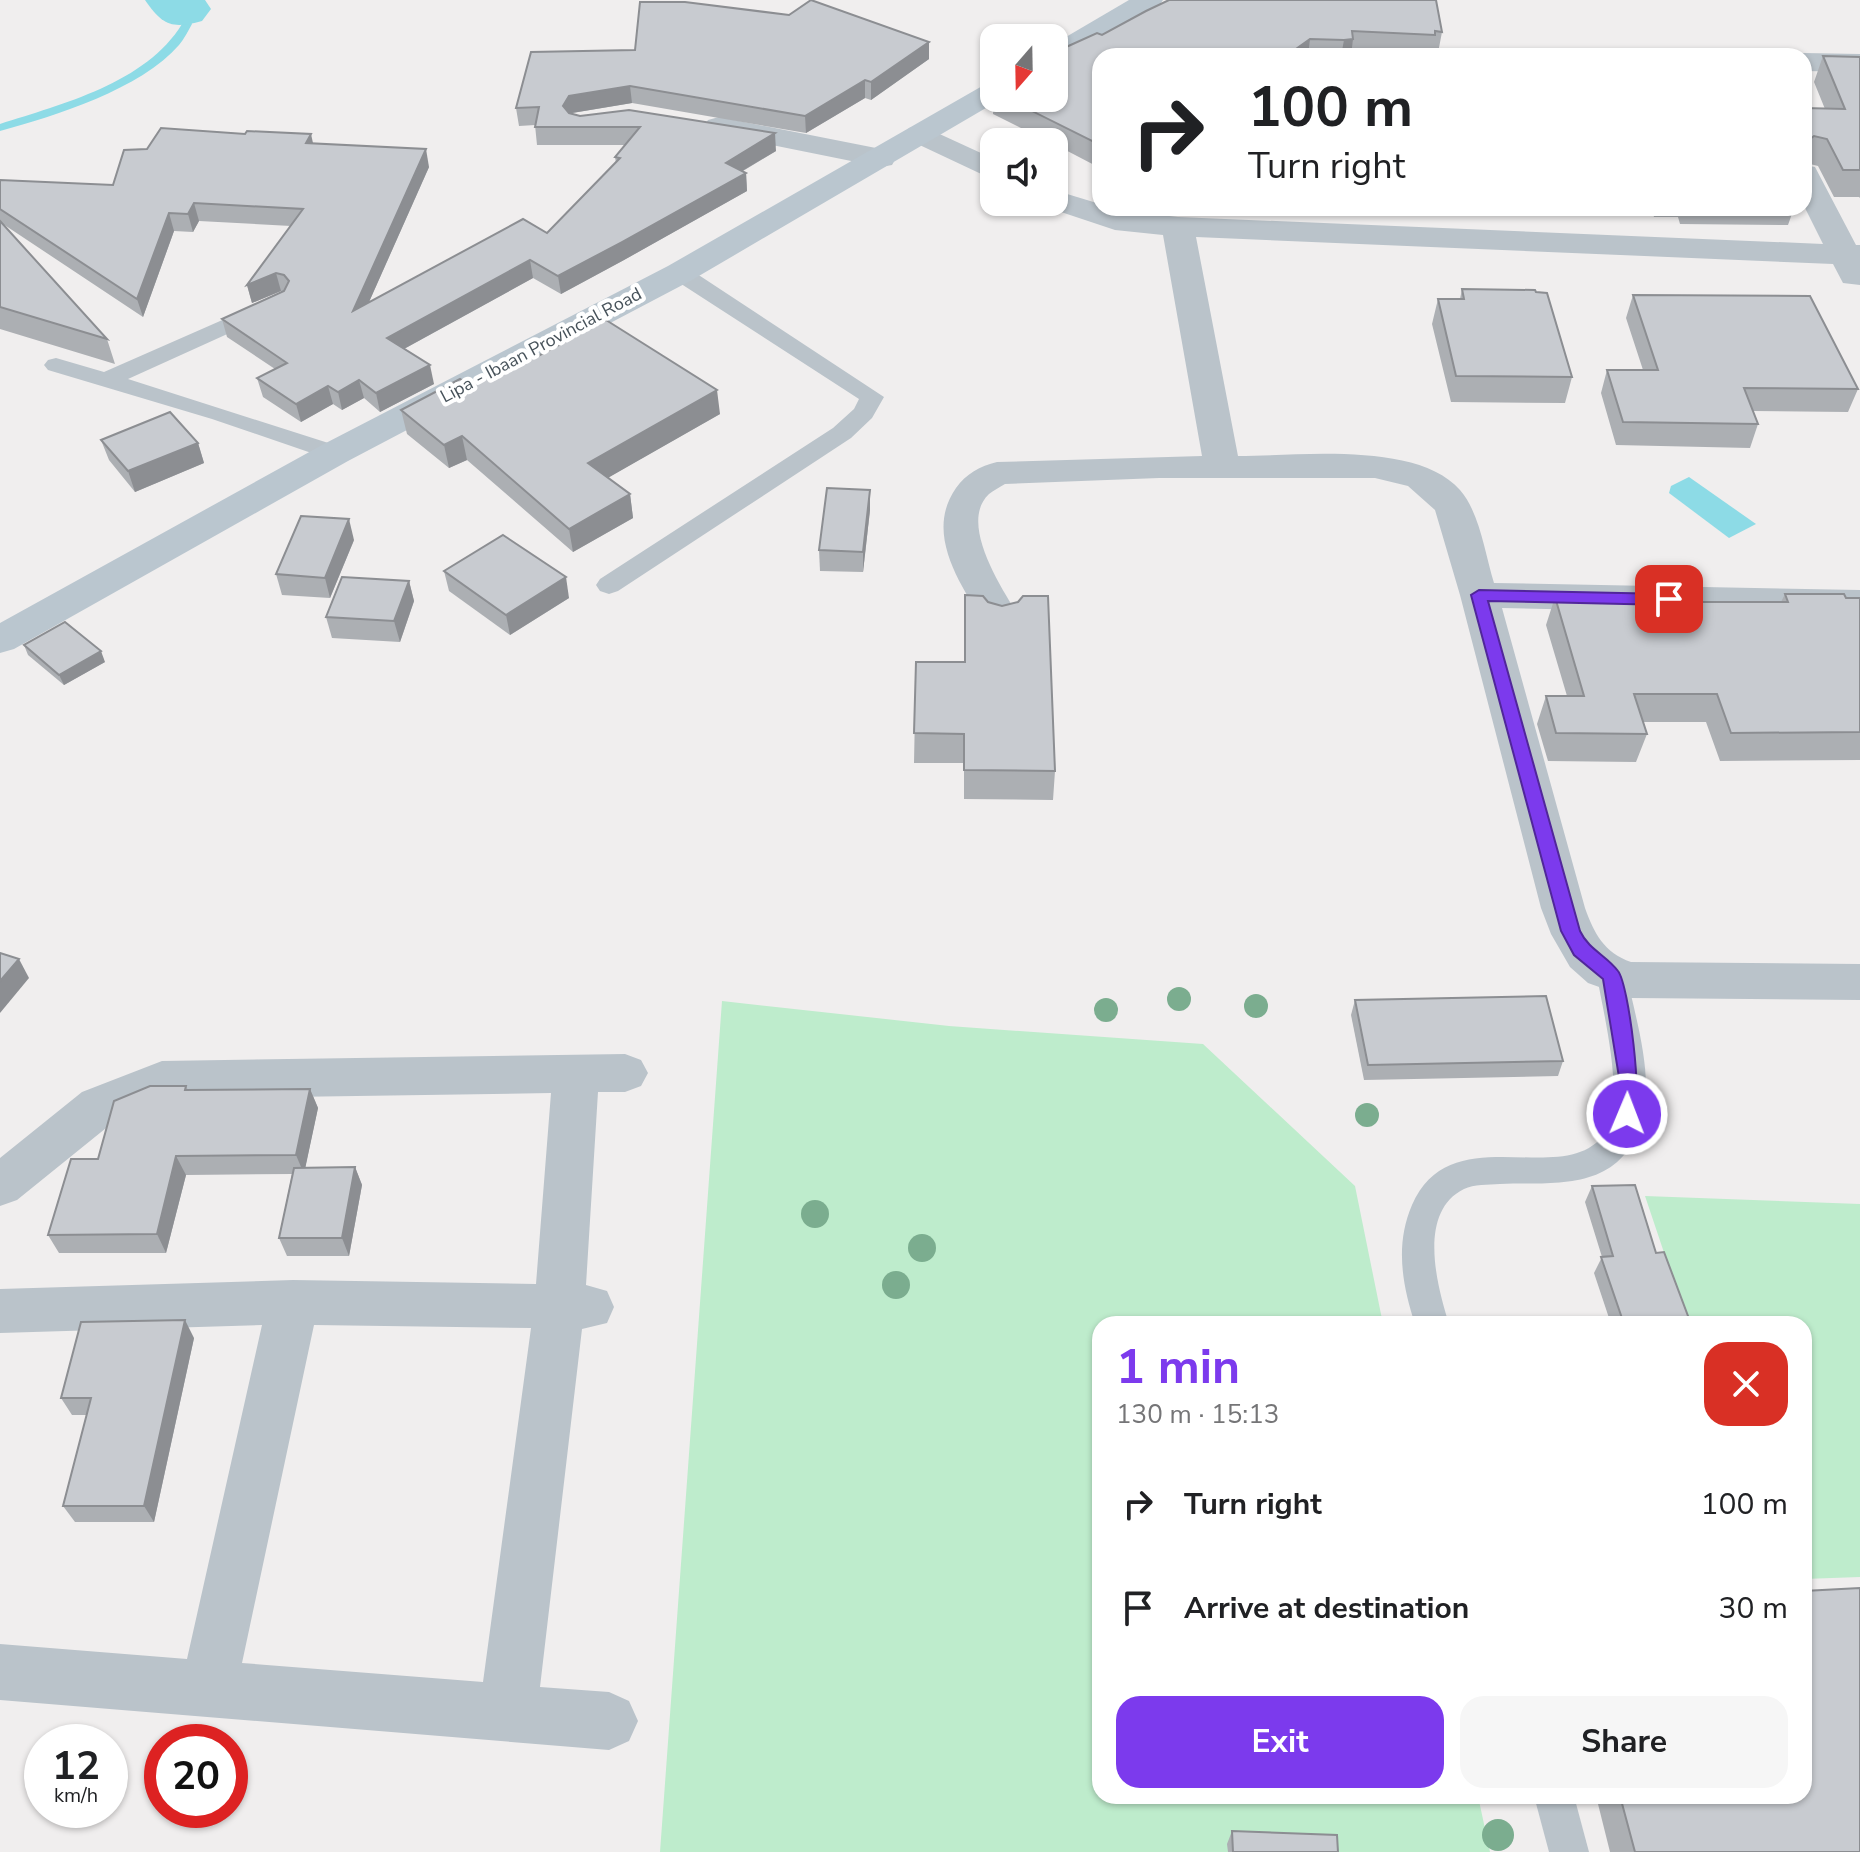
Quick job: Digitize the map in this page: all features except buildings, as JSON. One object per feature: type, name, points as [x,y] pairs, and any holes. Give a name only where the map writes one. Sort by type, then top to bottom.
[{"type":"main road","points":[[1068,48],[1149,0]]},
{"type":"main road","name":"Lipa - Ibaan Provincial Road","points":[[0,640],[335,453],[680,273],[980,99]]},
{"type":"street","points":[[1812,62],[1860,63]]},
{"type":"street","points":[[687,121],[881,158]]},
{"type":"street","points":[[920,134],[980,164]]},
{"type":"street","points":[[1812,188],[1852,255],[1860,286]]},
{"type":"street","points":[[1068,205],[1092,214]]},
{"type":"street","points":[[1110,216],[1852,255]]},
{"type":"street","points":[[1159,219],[1222,466]]},
{"type":"street","points":[[1002,620],[980,584],[963,547],[961,513],[964,502],[982,479],[1017,470],[1222,466],[1375,467],[1420,477],[1446,497],[1453,510],[1567,920],[1580,950],[1612,976],[1659,981],[1860,982]]},
{"type":"street","points":[[1479,595],[1860,603]]},
{"type":"street","points":[[0,1186],[99,1106],[162,1080],[600,1074],[574,1308],[508,1714]]},
{"type":"street","points":[[0,1311],[293,1302],[574,1308]]},
{"type":"street","points":[[208,1691],[293,1302]]},
{"type":"street","points":[[0,1672],[609,1721]]},
{"type":"lane","points":[[609,585],[842,433],[864,413],[872,397],[680,273]]},
{"type":"lane","points":[[106,380],[280,301]]},
{"type":"lane","points":[[56,365],[220,414],[335,453]]},
{"type":"lane","points":[[1430,1316],[1419,1280],[1418,1236],[1427,1205],[1441,1186],[1475,1171],[1573,1169],[1603,1159],[1618,1141],[1627,1114],[1629,1077],[1612,976]]},
{"type":"lane","points":[[1556,1804],[1569,1852]]},
{"type":"green space","points":[[722,1001],[949,1026],[1203,1044],[1355,1186],[1381,1316],[1092,1316],[1092,1804],[1480,1804],[1490,1852],[660,1852]]},
{"type":"green space","points":[[1645,1196],[1860,1204],[1860,1577],[1812,1579],[1812,1316],[1685,1316]]},
{"type":"water","points":[[1689,477],[1756,524],[1729,538],[1669,493],[1671,486]]},
{"type":"waterway","points":[[174,0],[182,9]]},
{"type":"waterway","points":[[0,128],[76,101],[133,75],[176,42],[187,24],[182,9]]},
{"type":"route","points":[[1627,1114],[1629,1077],[1612,976],[1580,950],[1571,931],[1479,595],[1669,599]]}]
